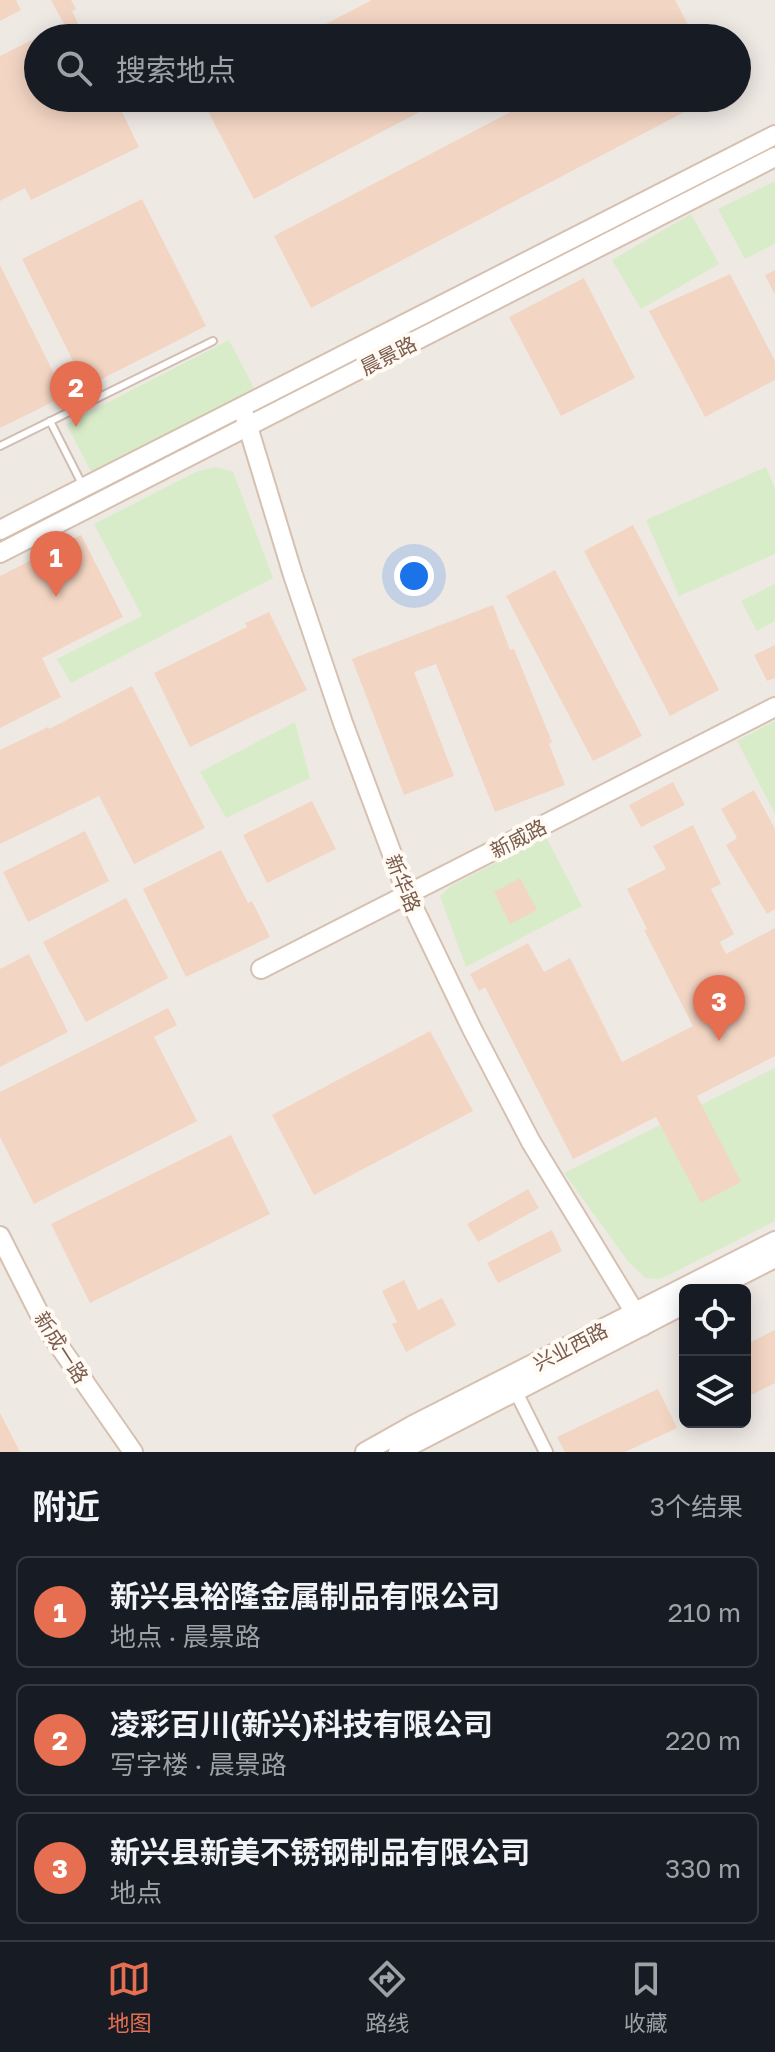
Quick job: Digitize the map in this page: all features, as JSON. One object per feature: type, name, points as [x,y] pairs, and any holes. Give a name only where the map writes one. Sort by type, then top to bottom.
[{"type":"street","name":"晨景路","points":[[0,530],[775,135]]},
{"type":"street","name":"晨景路","points":[[0,553],[775,157]]},
{"type":"street","name":"新华路","points":[[242,407],[343,723],[407,894],[531,1142],[639,1319]]},
{"type":"street","name":"新威路","points":[[261,969],[775,707]]},
{"type":"street","name":"新成一路","points":[[0,1236],[46,1327],[133,1452]]},
{"type":"street","name":"兴业西路","points":[[398,1452],[516,1392],[775,1241]]},
{"type":"street","points":[[724,1284],[775,1258]]},
{"type":"street","name":"新成一路","points":[[0,1259],[38,1333],[121,1452]]},
{"type":"street","name":"兴业西路","points":[[365,1452],[413,1425],[639,1319],[679,1306]]},
{"type":"street","points":[[516,1392],[546,1452]]},
{"type":"lane","points":[[0,446],[213,341]]},
{"type":"lane","points":[[50,421],[84,487]]},
{"type":"shaded area","points":[[0,0],[775,0],[775,1452],[0,1452]]},
{"type":"green space","points":[[775,181],[775,244],[745,259],[718,209]]},
{"type":"green space","points":[[691,214],[719,264],[641,309],[612,260]]},
{"type":"green space","points":[[229,340],[255,390],[92,473],[66,424]]},
{"type":"green space","points":[[216,467],[233,472],[273,578],[71,683],[57,659],[142,616],[94,524],[198,471]]},
{"type":"green space","points":[[766,467],[775,489],[775,554],[679,596],[646,520]]},
{"type":"green space","points":[[775,584],[775,621],[757,631],[741,601]]},
{"type":"green space","points":[[775,721],[775,814],[737,741]]},
{"type":"green space","points":[[295,722],[310,778],[226,818],[200,772]]},
{"type":"green space","points":[[546,837],[582,906],[466,967],[440,896],[451,886]]},
{"type":"green space","points":[[775,1068],[775,1221],[669,1275],[659,1279],[645,1278],[628,1261],[564,1173]]},
{"type":"building","points":[[0,0],[16,0],[21,10],[0,21]]},
{"type":"building","points":[[51,0],[71,0],[76,9],[72,11],[78,24],[64,24]]},
{"type":"building","points":[[372,0],[675,0],[688,24],[326,24]]},
{"type":"building","points":[[24,44],[24,112],[122,112],[139,147],[31,200],[25,188],[0,201],[0,56]]},
{"type":"building","points":[[208,112],[419,112],[254,199]]},
{"type":"building","points":[[510,112],[684,112],[311,308],[274,236]]},
{"type":"building","points":[[142,199],[206,326],[86,387],[22,259]]},
{"type":"building","points":[[0,265],[65,396],[0,428]]},
{"type":"building","points":[[775,270],[775,295],[765,275]]},
{"type":"building","points":[[730,274],[775,361],[775,380],[705,417],[649,311]]},
{"type":"building","points":[[584,278],[635,378],[561,416],[509,317]]},
{"type":"building","points":[[633,525],[719,690],[670,716],[584,551]]},
{"type":"building","points":[[81,535],[123,617],[42,658],[61,697],[0,728],[0,576]]},
{"type":"building","points":[[555,570],[642,736],[593,761],[506,596]]},
{"type":"building","points":[[493,605],[552,742],[549,744],[565,785],[495,812],[436,664],[414,672],[454,776],[404,795],[352,659]]},
{"type":"building","points":[[269,612],[307,690],[190,747],[154,673],[247,627],[245,623]]},
{"type":"building","points":[[775,645],[775,678],[767,681],[754,655]]},
{"type":"building","points":[[132,686],[205,828],[134,864],[99,796],[0,844],[0,750],[49,729]]},
{"type":"building","points":[[673,782],[685,805],[641,827],[629,805]]},
{"type":"building","points":[[754,790],[775,829],[775,909],[767,914],[726,845],[737,838],[721,809]]},
{"type":"building","points":[[312,801],[336,849],[267,883],[243,835]]},
{"type":"building","points":[[693,825],[721,884],[711,889],[734,934],[720,942],[726,954],[775,928],[775,1056],[697,1096],[741,1182],[701,1203],[656,1117],[573,1159],[485,987],[479,991],[470,974],[528,943],[544,972],[570,958],[622,1062],[693,1026],[644,930],[647,929],[627,889],[666,869],[653,846]]},
{"type":"building","points":[[85,831],[109,881],[28,922],[3,872]]},
{"type":"building","points":[[221,850],[248,903],[252,901],[270,937],[186,977],[143,889]]},
{"type":"building","points":[[520,878],[537,910],[510,924],[494,892]]},
{"type":"building","points":[[126,898],[168,978],[86,1022],[43,942]]},
{"type":"building","points":[[29,954],[68,1032],[0,1067],[0,969]]},
{"type":"building","points":[[168,1008],[177,1025],[154,1037],[197,1121],[34,1204],[0,1137],[0,1092]]},
{"type":"building","points":[[430,1031],[473,1111],[314,1195],[272,1115]]},
{"type":"building","points":[[231,1135],[270,1214],[90,1303],[51,1224]]},
{"type":"building","points":[[528,1189],[539,1208],[478,1242],[467,1224]]},
{"type":"building","points":[[552,1230],[562,1251],[498,1283],[487,1263]]},
{"type":"building","points":[[404,1280],[418,1310],[442,1298],[456,1325],[406,1352],[392,1324],[397,1322],[382,1291]]},
{"type":"building","points":[[775,1330],[775,1383],[751,1395],[751,1356],[751,1342]]},
{"type":"building","points":[[658,1389],[677,1428],[625,1452],[565,1452],[557,1437]]},
{"type":"building","points":[[0,1413],[20,1452],[0,1452]]},
{"type":"place","name":"凌彩百川(新兴)科技有限公司","points":[[76,427]]},
{"type":"place","name":"新兴县裕隆金属制品有限公司","points":[[56,597]]},
{"type":"place","name":"新兴县新美不锈钢制品有限公司","points":[[719,1041]]}]
